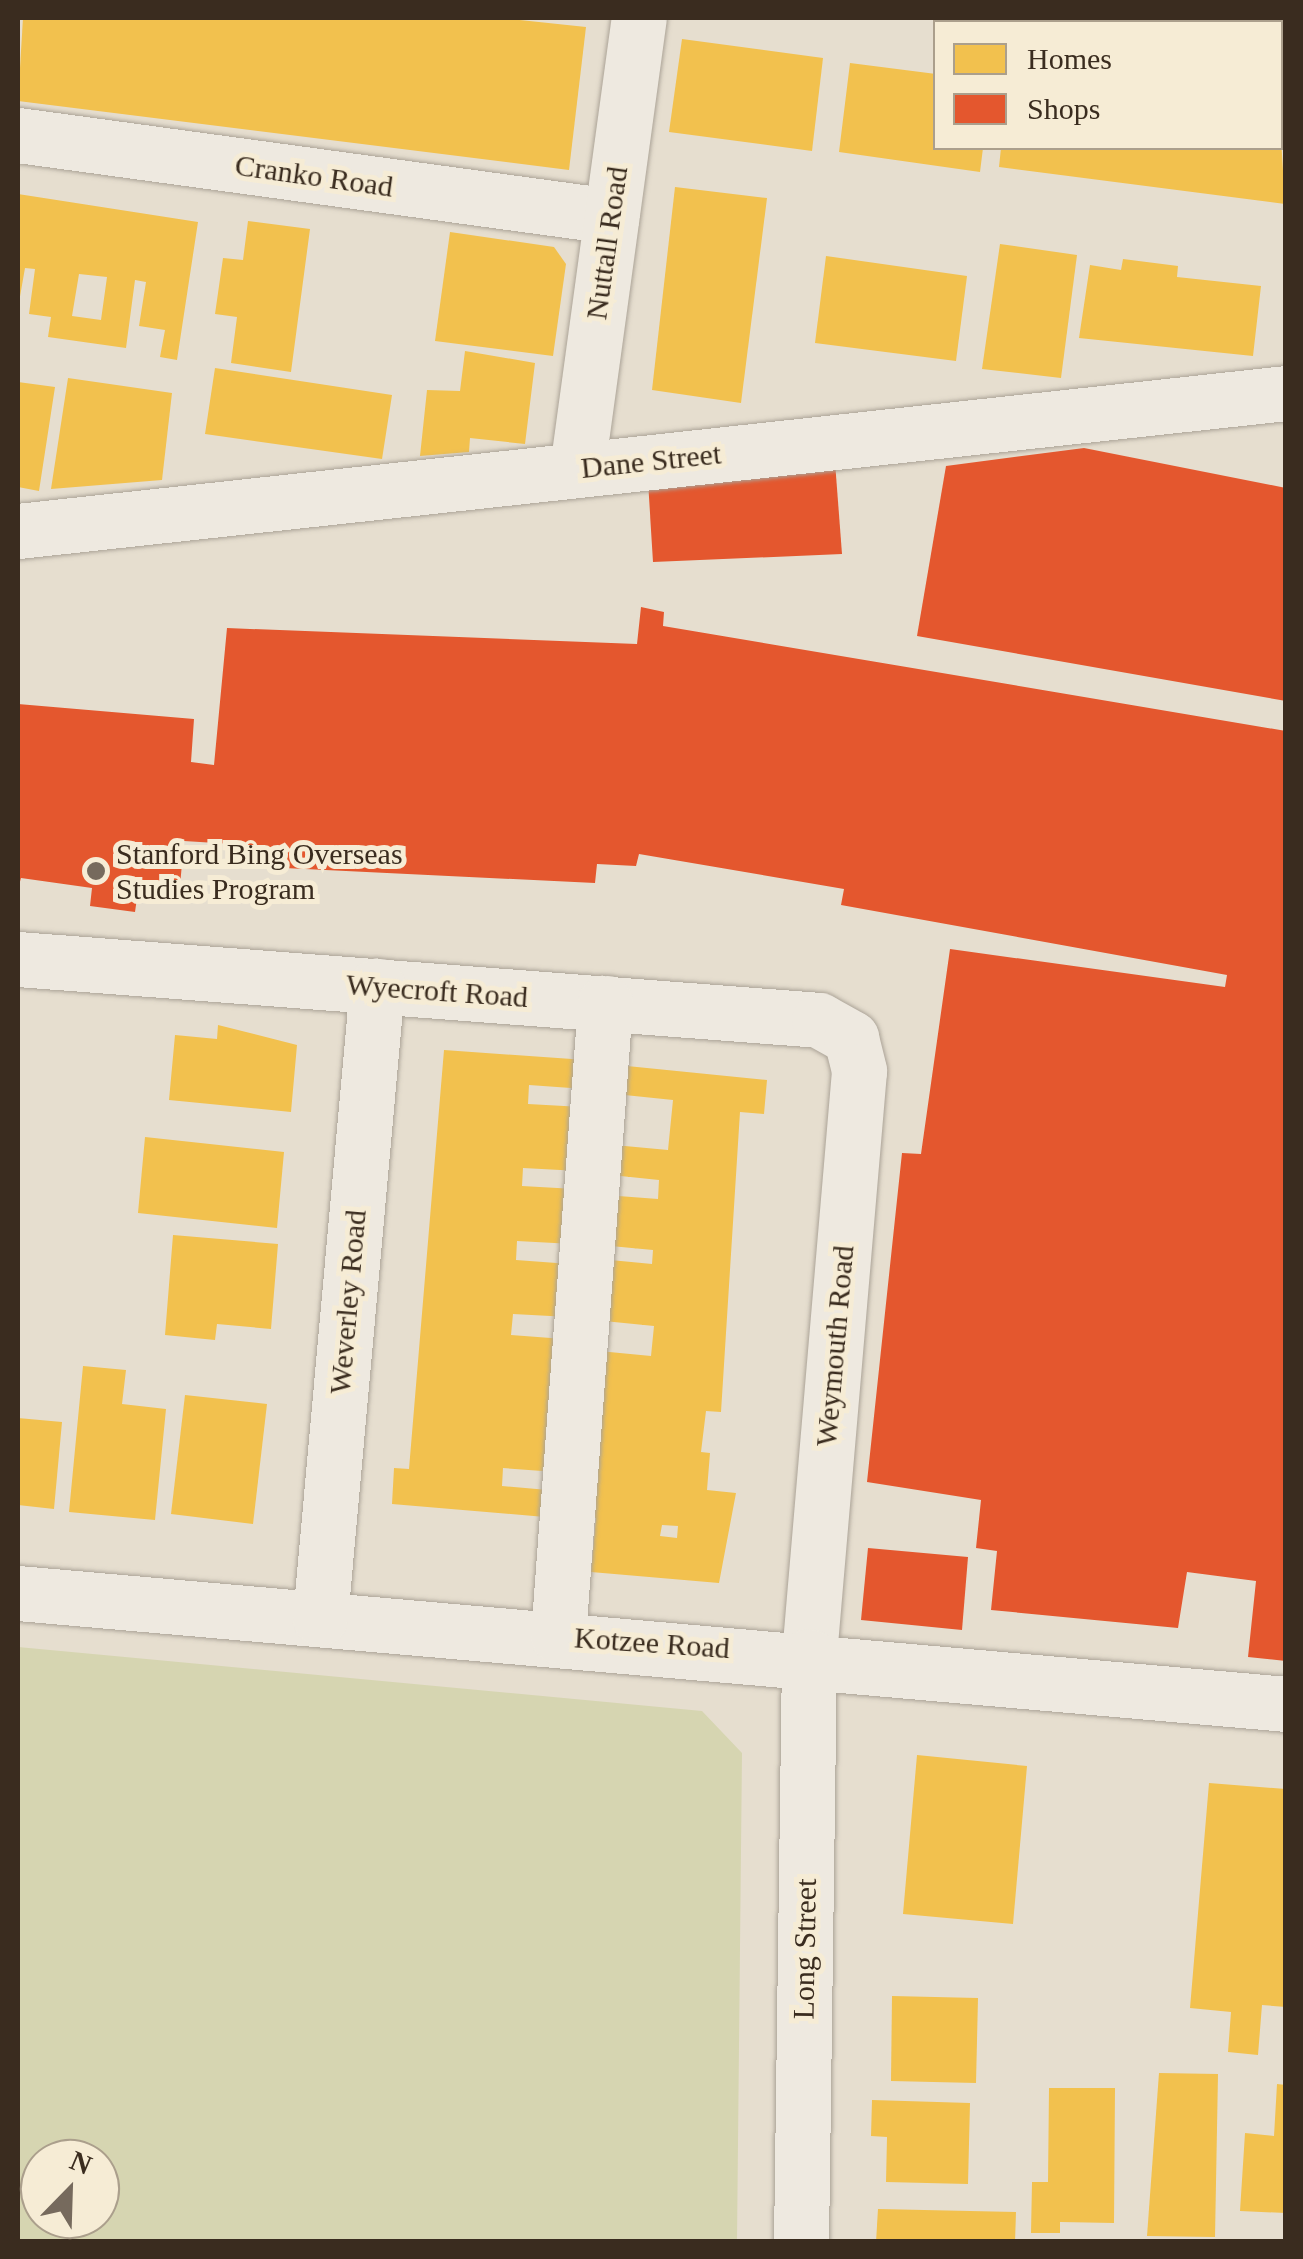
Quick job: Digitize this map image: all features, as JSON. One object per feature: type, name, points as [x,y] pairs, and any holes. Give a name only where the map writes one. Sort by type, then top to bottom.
[{"type":"street","name":"Nuttall Road","points":[[576,469],[639,18]]},
{"type":"street","name":"Cranko Road","points":[[18,136],[611,216]]},
{"type":"street","name":"Dane Street","points":[[18,531],[1286,393]]},
{"type":"street","name":"Wyecroft Road","points":[[18,959],[819,1020],[851,1038]]},
{"type":"street","name":"Weverley Road","points":[[320,1618],[377,986]]},
{"type":"street","points":[[558,1636],[605,1003]]},
{"type":"street","name":"Weymouth Road","points":[[809,1656],[858,1071],[851,1038]]},
{"type":"street","name":"Kotzee Road","points":[[18,1592],[809,1656],[1286,1704]]},
{"type":"street","name":"Long Street","points":[[801,2242],[809,1656]]},
{"type":"green space","points":[[18,1647],[702,1711],[742,1753],[737,2241],[18,2241]]},
{"type":"building: Homes","points":[[23,18],[500,18],[586,27],[569,170],[18,101]]},
{"type":"building: Homes","points":[[682,39],[823,58],[812,151],[669,132]]},
{"type":"building: Homes","points":[[850,63],[933,74],[933,150],[983,150],[980,172],[839,152]]},
{"type":"building: Homes","points":[[1001,150],[1282,150],[1285,204],[999,167]]},
{"type":"building: Homes","points":[[675,187],[767,198],[741,403],[652,390]]},
{"type":"building: Homes","points":[[18,194],[198,222],[177,360],[160,357],[165,330],[139,326],[146,282],[135,280],[126,348],[48,337],[51,317],[29,314],[35,269],[25,268],[18,308]],"holes":[[[79,274],[107,277],[101,320],[72,316]]]},
{"type":"building: Homes","points":[[248,221],[310,229],[291,372],[231,363],[237,317],[215,314],[223,258],[243,260]]},
{"type":"building: Homes","points":[[450,232],[554,247],[566,264],[553,356],[435,341]]},
{"type":"building: Homes","points":[[1000,244],[1077,255],[1061,378],[982,369]]},
{"type":"building: Homes","points":[[826,256],[967,276],[956,361],[815,343]]},
{"type":"building: Homes","points":[[1123,259],[1178,266],[1177,277],[1261,286],[1253,356],[1079,338],[1090,265],[1121,270]]},
{"type":"building: Homes","points":[[465,351],[535,363],[525,444],[470,438],[469,452],[420,456],[427,390],[460,391]]},
{"type":"building: Homes","points":[[215,368],[392,395],[382,459],[205,434]]},
{"type":"building: Homes","points":[[68,378],[172,393],[162,480],[51,489]]},
{"type":"building: Homes","points":[[18,382],[55,387],[39,491],[18,487]]},
{"type":"building: Homes","points":[[218,1025],[297,1045],[291,1112],[169,1100],[175,1035],[217,1039]]},
{"type":"building: Homes","points":[[444,1050],[586,1060],[585,1089],[529,1085],[528,1104],[582,1107],[579,1171],[523,1168],[522,1186],[575,1189],[573,1244],[517,1241],[516,1260],[570,1264],[569,1317],[513,1314],[511,1335],[564,1339],[556,1472],[503,1468],[502,1486],[548,1490],[545,1517],[392,1504],[394,1468],[409,1469]]},
{"type":"building: Homes","points":[[617,1065],[767,1080],[764,1114],[740,1112],[721,1412],[706,1411],[701,1452],[710,1453],[707,1490],[736,1493],[719,1583],[591,1572],[596,1518],[579,1517],[599,1351],[651,1356],[654,1326],[594,1320],[600,1259],[652,1264],[653,1250],[600,1245],[605,1195],[658,1199],[659,1180],[611,1175],[614,1145],[668,1150],[673,1100],[615,1094]],"holes":[[[662,1525],[678,1526],[677,1538],[660,1536]]]},
{"type":"building: Homes","points":[[145,1137],[284,1152],[277,1228],[138,1213]]},
{"type":"building: Homes","points":[[173,1235],[278,1244],[271,1329],[217,1324],[215,1340],[165,1335]]},
{"type":"building: Homes","points":[[83,1366],[126,1370],[122,1404],[166,1409],[155,1520],[69,1512]]},
{"type":"building: Homes","points":[[185,1395],[267,1404],[253,1524],[171,1514]]},
{"type":"building: Homes","points":[[18,1418],[62,1422],[54,1509],[18,1505]]},
{"type":"building: Homes","points":[[917,1755],[1027,1766],[1013,1924],[903,1914]]},
{"type":"building: Homes","points":[[1209,1783],[1286,1789],[1286,2007],[1262,2005],[1258,2055],[1228,2052],[1231,2012],[1190,2008]]},
{"type":"building: Homes","points":[[892,1996],[978,1998],[976,2083],[891,2081]]},
{"type":"building: Homes","points":[[1159,2073],[1218,2074],[1215,2237],[1147,2236]]},
{"type":"building: Homes","points":[[1277,2084],[1286,2085],[1286,2213],[1240,2211],[1245,2133],[1274,2136]]},
{"type":"building: Homes","points":[[1049,2088],[1115,2088],[1114,2223],[1060,2222],[1060,2233],[1031,2233],[1032,2182],[1048,2182]]},
{"type":"building: Homes","points":[[872,2100],[970,2103],[968,2184],[886,2182],[887,2137],[871,2136]]},
{"type":"building: Homes","points":[[878,2209],[1016,2212],[1015,2242],[876,2242]]},
{"type":"building: Shops","points":[[1084,448],[1286,488],[1286,701],[917,636],[946,466]]},
{"type":"building: Shops","points":[[835,462],[842,554],[653,562],[648,481]]},
{"type":"building: Shops","points":[[641,607],[664,612],[663,626],[1286,731],[1286,1661],[1248,1657],[1256,1581],[1187,1572],[1178,1628],[991,1610],[997,1551],[976,1548],[981,1500],[867,1482],[902,1153],[921,1154],[950,949],[1225,987],[1227,975],[841,905],[844,889],[639,854],[636,866],[597,864],[595,883],[264,867],[263,846],[184,841],[179,897],[138,891],[135,912],[90,906],[92,888],[21,878],[18,889],[18,704],[194,719],[191,762],[214,765],[227,628],[637,644]]},
{"type":"building: Shops","points":[[868,1548],[968,1557],[962,1630],[861,1620]]},
{"type":"place","name":"Stanford Bing Overseas Studies Program","points":[[96,871]]}]
